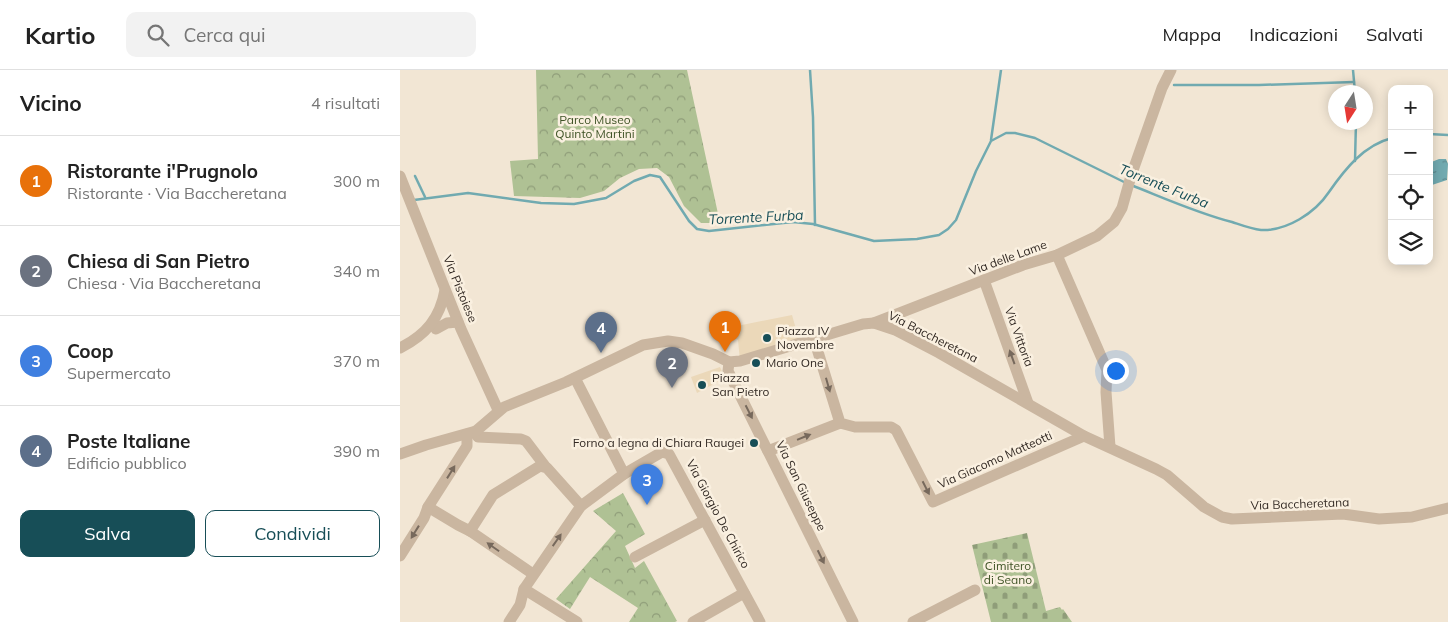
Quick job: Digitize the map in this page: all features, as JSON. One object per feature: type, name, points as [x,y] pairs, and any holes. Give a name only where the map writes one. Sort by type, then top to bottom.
[{"type":"street","name":"Via delle Lame","points":[[874,323],[1023,265],[1057,255],[1097,236],[1114,222],[1122,208],[1131,176],[1162,88],[1171,70]]},
{"type":"street","name":"Via Pistoiese","points":[[402,182],[458,322],[498,410]]},
{"type":"street","points":[[1057,255],[1106,370],[1110,447]]},
{"type":"street","name":"Via Vittoria","points":[[984,280],[1028,403]]},
{"type":"street","points":[[400,348],[426,331],[432,324],[440,309],[445,290]]},
{"type":"street","points":[[436,329],[450,302]]},
{"type":"street","points":[[411,342],[421,340],[447,323],[458,322]]},
{"type":"street","name":"Via Baccheretana","points":[[729,365],[863,324],[874,323],[895,330],[939,353],[1084,436],[1167,475],[1204,507],[1222,517],[1232,519],[1343,514],[1379,519],[1412,517],[1448,508]]},
{"type":"street","points":[[768,451],[840,423],[814,339]]},
{"type":"street","points":[[400,454],[471,433],[504,406],[575,378],[643,345],[668,341],[682,343],[713,354],[729,365]]},
{"type":"street","name":"Via San Giuseppe","points":[[729,365],[728,371],[853,622]]},
{"type":"street","points":[[575,378],[624,474]]},
{"type":"street","name":"Via Giacomo Matteotti","points":[[840,423],[855,427],[891,427],[896,430],[933,502],[1084,436]]},
{"type":"street","points":[[471,433],[478,437],[526,441],[542,466],[581,506]]},
{"type":"street","points":[[400,556],[424,518],[428,507],[467,446],[471,433]]},
{"type":"street","name":"Via Giorgio De Chirico","points":[[509,622],[520,605],[524,589],[533,574],[581,506],[624,474],[659,453],[669,454],[760,622]]},
{"type":"street","points":[[470,531],[493,495],[542,466]]},
{"type":"street","points":[[428,507],[458,526],[470,531],[533,574]]},
{"type":"street","points":[[636,557],[705,520]]},
{"type":"street","points":[[524,589],[577,622]]},
{"type":"street","points":[[913,622],[975,590]]},
{"type":"street","points":[[693,622],[744,593]]},
{"type":"green space","name":"Parco Museo Quinto Martini","points":[[536,70],[687,70],[720,223],[701,223],[684,206],[669,177],[657,168],[639,169],[620,178],[604,191],[580,198],[514,196],[510,161],[538,159]]},
{"type":"green space","points":[[623,493],[645,534],[625,546],[635,568],[644,561],[677,621],[675,622],[629,622],[638,608],[590,577],[570,609],[556,599],[616,531],[593,511]]},
{"type":"green space","name":"Cimitero di Seano","points":[[1027,533],[1046,611],[1060,607],[1072,622],[991,622],[972,545]]},
{"type":"shaded area","name":"Piazza IV Novembre","points":[[792,315],[800,343],[740,361],[738,340],[734,337],[732,327]]},
{"type":"shaded area","name":"Piazza San Pietro","points":[[720,367],[725,378],[697,393],[691,377]]},
{"type":"water","points":[[1446,159],[1448,164],[1447,180],[1433,185],[1433,161]]},
{"type":"waterway","points":[[810,70],[815,225]]},
{"type":"waterway","points":[[991,140],[1001,70]]},
{"type":"waterway","points":[[1353,70],[1354,85]]},
{"type":"waterway","points":[[1174,85],[1354,82]]},
{"type":"waterway","points":[[1355,161],[1356,130]]},
{"type":"waterway","name":"Torrente Furba","points":[[414,200],[468,193],[541,203],[574,204],[606,198],[634,181],[650,175],[660,177],[689,221],[697,229],[709,231],[793,222],[813,224],[874,241],[917,239],[939,235],[956,220],[976,171],[991,141],[1006,133],[1015,133],[1035,138],[1126,183]]},
{"type":"waterway","name":"Torrente Furba","points":[[1433,134],[1448,135]]},
{"type":"waterway","name":"Torrente Furba","points":[[1131,185],[1219,218],[1254,229],[1271,230],[1290,224],[1308,214],[1323,200],[1356,159],[1373,146],[1388,139]]},
{"type":"waterway","points":[[415,176],[425,197]]},
{"type":"place","name":"Piazza IV Novembre","points":[[767,338]]},
{"type":"place","name":"Ristorante i'Prugnolo","points":[[725,352]]},
{"type":"place","name":"Poste Italiane","points":[[601,353]]},
{"type":"place","name":"Mario One","points":[[756,363]]},
{"type":"place","name":"Piazza San Pietro","points":[[702,385]]},
{"type":"place","name":"Chiesa di San Pietro","points":[[672,388]]},
{"type":"place","name":"Forno a legna di Chiara Raugei","points":[[754,443]]},
{"type":"place","name":"Coop","points":[[647,505]]}]
